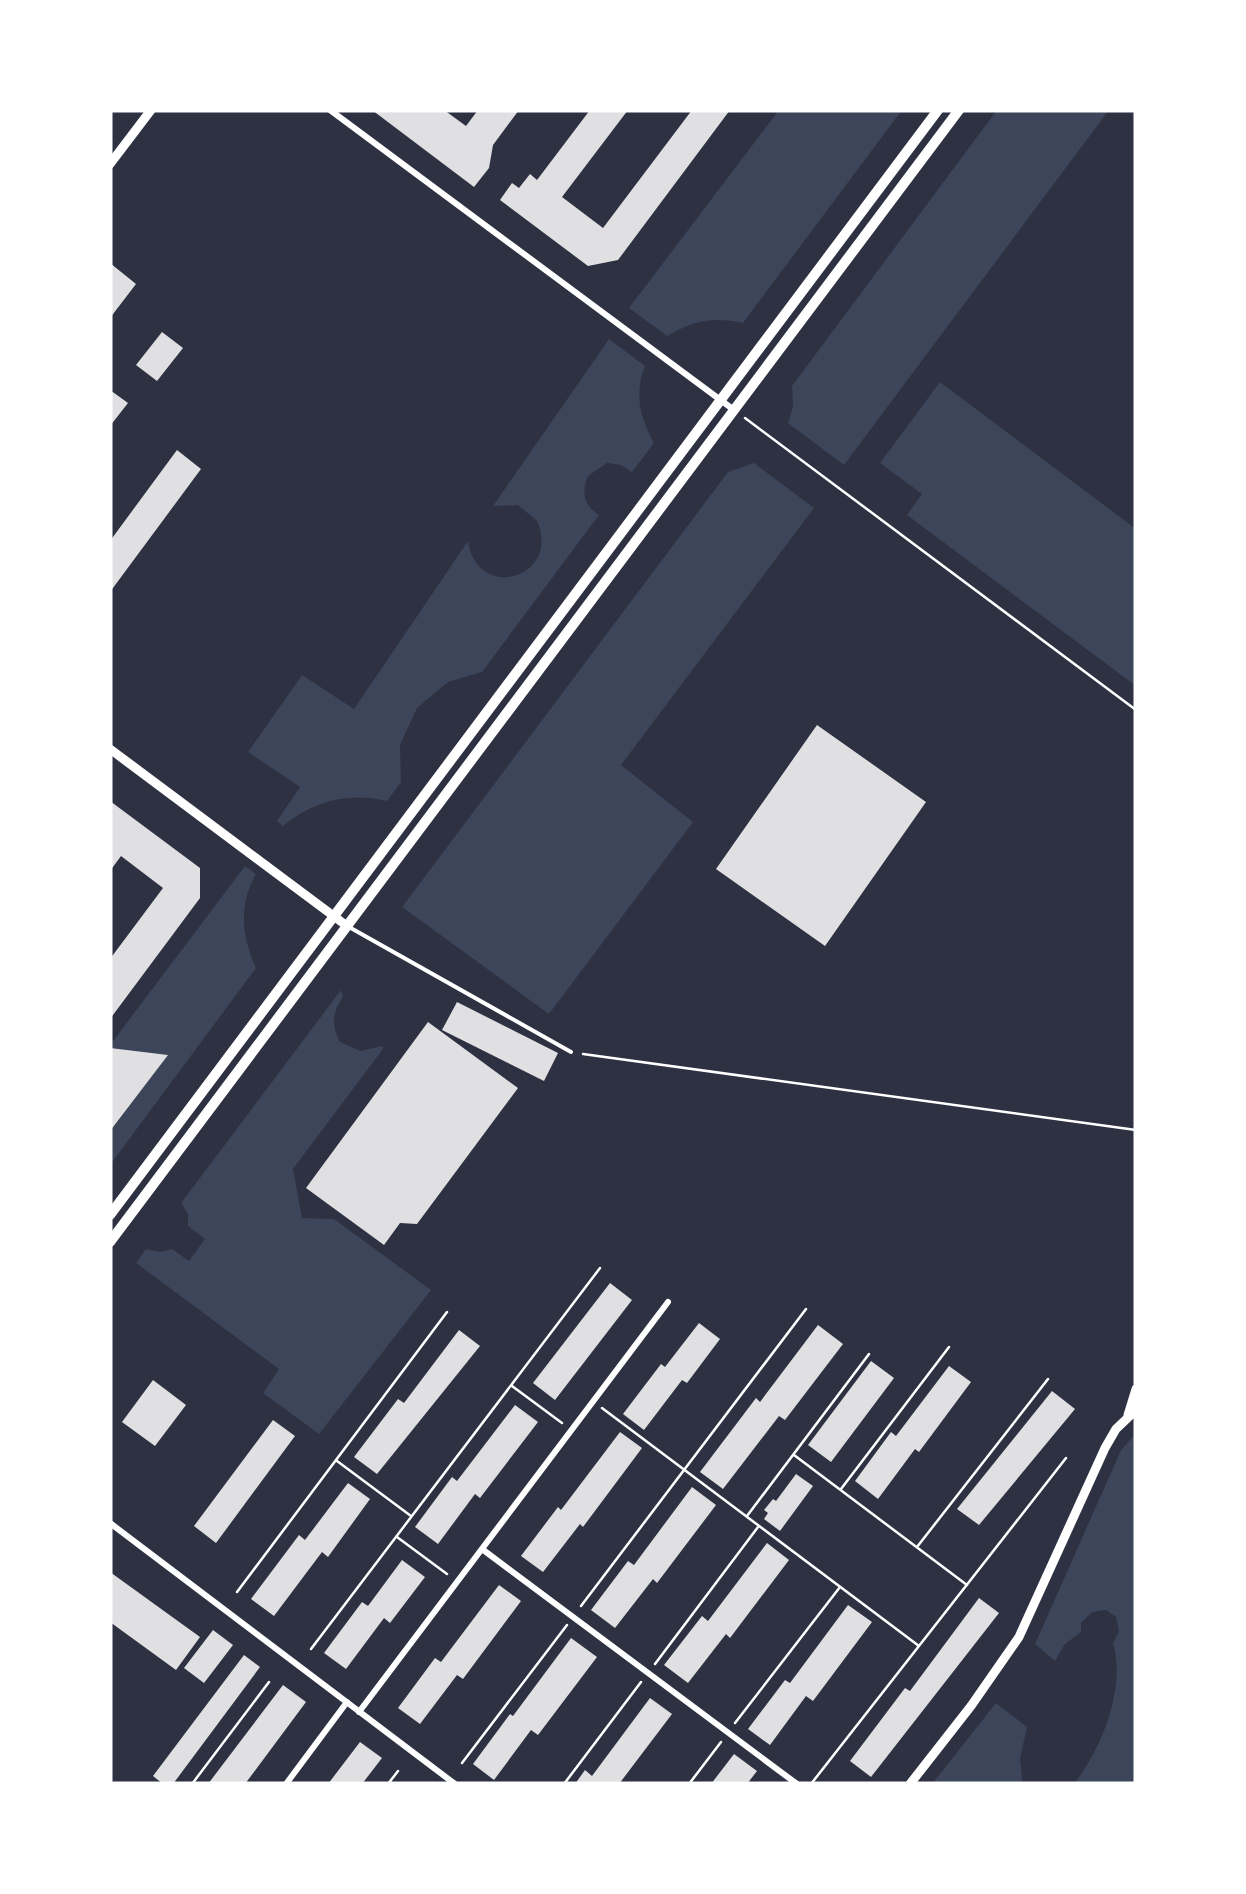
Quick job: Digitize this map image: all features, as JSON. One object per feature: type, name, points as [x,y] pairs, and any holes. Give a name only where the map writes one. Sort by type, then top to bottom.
[{"type":"main road","points":[[110,1215],[938,110]]},
{"type":"main road","points":[[110,1242],[959,110]]},
{"type":"street","points":[[110,164],[150,110]]},
{"type":"street","points":[[330,110],[734,410]]},
{"type":"street","points":[[110,749],[347,926]]},
{"type":"street","points":[[360,1712],[668,1302]]},
{"type":"street","points":[[910,1784],[1019,1637],[1105,1448],[1132,1413],[1136,1390]]},
{"type":"street","points":[[110,1523],[455,1784]]},
{"type":"street","points":[[482,1548],[797,1784]]},
{"type":"street","points":[[286,1784],[347,1702]]},
{"type":"lane","points":[[347,926],[572,1052]]},
{"type":"path","points":[[734,410],[1136,710]]},
{"type":"path","points":[[572,1052],[1136,1130]]},
{"type":"path","points":[[311,1648],[600,1268]]},
{"type":"path","points":[[579,1608],[806,1309]]},
{"type":"path","points":[[237,1592],[447,1312]]},
{"type":"path","points":[[840,1490],[949,1347]]},
{"type":"path","points":[[747,1516],[869,1354]]},
{"type":"path","points":[[916,1547],[1048,1379]]},
{"type":"path","points":[[510,1385],[571,1430]]},
{"type":"path","points":[[593,1401],[919,1646]]},
{"type":"path","points":[[794,1454],[967,1585]]},
{"type":"path","points":[[811,1784],[1066,1458]]},
{"type":"path","points":[[336,1460],[412,1516]]},
{"type":"path","points":[[656,1662],[760,1526]]},
{"type":"path","points":[[396,1536],[458,1582]]},
{"type":"path","points":[[735,1723],[840,1586]]},
{"type":"path","points":[[462,1763],[568,1624]]},
{"type":"path","points":[[564,1784],[644,1678]]},
{"type":"path","points":[[192,1784],[269,1682]]},
{"type":"path","points":[[689,1784],[724,1738]]},
{"type":"path","points":[[388,1784],[398,1771]]},
{"type":"shaded area","points":[[779,110],[902,110],[743,323],[703,321],[667,336],[629,308]]},
{"type":"shaded area","points":[[997,110],[1109,110],[844,465],[788,423],[793,407],[792,386]]},
{"type":"shaded area","points":[[609,339],[645,366],[640,405],[654,443],[632,472],[607,463],[588,476],[585,498],[599,515],[482,672],[448,682],[417,708],[400,745],[401,782],[387,801],[332,801],[307,810],[283,826],[277,821],[300,787],[248,752],[302,675],[354,709],[468,541],[475,560],[486,572],[500,577],[515,576],[529,569],[538,557],[542,541],[537,521],[518,505],[493,506]]},
{"type":"shaded area","points":[[940,382],[1136,529],[1136,686],[907,515],[922,494],[880,463]]},
{"type":"shaded area","points":[[754,463],[814,508],[621,765],[693,822],[549,1014],[402,907],[728,472]]},
{"type":"shaded area","points":[[245,866],[256,874],[246,898],[244,921],[256,968],[110,1165],[110,1045]]},
{"type":"shaded area","points":[[341,990],[343,997],[334,1019],[340,1042],[360,1051],[382,1046],[383,1049],[293,1169],[302,1218],[334,1219],[431,1290],[319,1434],[263,1393],[279,1369],[136,1263],[146,1249],[172,1249],[189,1261],[205,1239],[188,1226],[188,1214],[181,1203]]},
{"type":"shaded area","points":[[1136,1433],[1136,1784],[1074,1784],[1094,1753],[1114,1698],[1113,1643],[1119,1631],[1116,1617],[1106,1610],[1092,1612],[1081,1623],[1081,1632],[1065,1644],[1055,1661],[1035,1644],[1121,1450]]},
{"type":"shaded area","points":[[996,1703],[1027,1727],[1020,1759],[1023,1784],[932,1784]]},
{"type":"building","points":[[372,110],[444,110],[466,126],[478,110],[519,110],[493,145],[489,168],[474,187]]},
{"type":"building","points":[[590,110],[628,110],[562,197],[603,228],[692,110],[730,110],[618,260],[588,266],[500,200],[512,183],[519,188],[530,174],[537,180]]},
{"type":"building","points":[[110,263],[136,284],[110,318]]},
{"type":"building","points":[[162,332],[183,348],[157,381],[136,365]]},
{"type":"building","points":[[110,390],[128,403],[110,426]]},
{"type":"building","points":[[177,450],[201,469],[110,592],[110,541]]},
{"type":"building","points":[[817,725],[926,802],[825,946],[716,869]]},
{"type":"building","points":[[110,801],[200,868],[200,898],[110,1019],[110,959],[163,888],[121,856],[110,871]]},
{"type":"building","points":[[457,1002],[558,1053],[544,1081],[442,1030]]},
{"type":"building","points":[[428,1022],[518,1088],[417,1224],[400,1223],[384,1245],[306,1188]]},
{"type":"building","points":[[110,1048],[168,1055],[110,1131]]},
{"type":"building","points":[[610,1283],[632,1300],[555,1400],[533,1383]]},
{"type":"building","points":[[699,1323],[720,1339],[644,1430],[623,1414]]},
{"type":"building","points":[[818,1325],[843,1344],[785,1420],[779,1416],[723,1489],[700,1472]]},
{"type":"building","points":[[459,1330],[480,1346],[377,1474],[354,1457],[398,1399],[404,1403]]},
{"type":"building","points":[[871,1361],[894,1378],[831,1462],[808,1445]]},
{"type":"building","points":[[949,1366],[971,1382],[878,1499],[855,1481],[891,1432],[896,1436]]},
{"type":"building","points":[[153,1380],[186,1405],[155,1446],[122,1422]]},
{"type":"building","points":[[1052,1391],[1075,1409],[979,1525],[957,1509]]},
{"type":"building","points":[[515,1405],[538,1422],[480,1498],[475,1494],[438,1544],[415,1527],[452,1477],[457,1481]]},
{"type":"building","points":[[273,1420],[295,1436],[216,1543],[194,1526]]},
{"type":"building","points":[[620,1432],[642,1448],[583,1527],[580,1524],[543,1572],[521,1556]]},
{"type":"building","points":[[796,1474],[813,1486],[780,1531],[764,1519],[768,1513],[764,1510]]},
{"type":"building","points":[[348,1483],[370,1499],[328,1557],[322,1552],[274,1616],[251,1599],[299,1535],[305,1540]]},
{"type":"building","points":[[692,1487],[716,1505],[657,1583],[653,1579],[615,1628],[591,1610],[628,1561],[634,1565]]},
{"type":"building","points":[[767,1543],[789,1560],[730,1638],[726,1634],[688,1683],[664,1665],[702,1616],[708,1621]]},
{"type":"building","points":[[402,1560],[425,1577],[390,1623],[384,1618],[346,1669],[324,1653],[362,1602],[368,1606]]},
{"type":"building","points":[[110,1572],[200,1637],[176,1670],[110,1622]]},
{"type":"building","points":[[499,1585],[521,1601],[463,1679],[457,1675],[420,1724],[398,1708],[435,1658],[441,1662]]},
{"type":"building","points":[[979,1598],[999,1613],[871,1777],[850,1761],[905,1688],[910,1691]]},
{"type":"building","points":[[848,1605],[872,1622],[813,1701],[806,1696],[770,1745],[748,1729],[785,1680],[790,1683]]},
{"type":"building","points":[[213,1630],[233,1645],[204,1683],[184,1668]]},
{"type":"building","points":[[571,1638],[597,1657],[538,1735],[531,1730],[494,1780],[473,1764]]},
{"type":"building","points":[[244,1655],[260,1667],[173,1784],[163,1784],[153,1776]]},
{"type":"building","points":[[283,1685],[306,1702],[245,1784],[208,1784]]},
{"type":"building","points":[[650,1698],[672,1714],[619,1784],[575,1784],[585,1770],[592,1776]]},
{"type":"building","points":[[360,1742],[382,1758],[362,1784],[328,1784]]},
{"type":"building","points":[[734,1754],[757,1771],[747,1784],[711,1784]]}]
